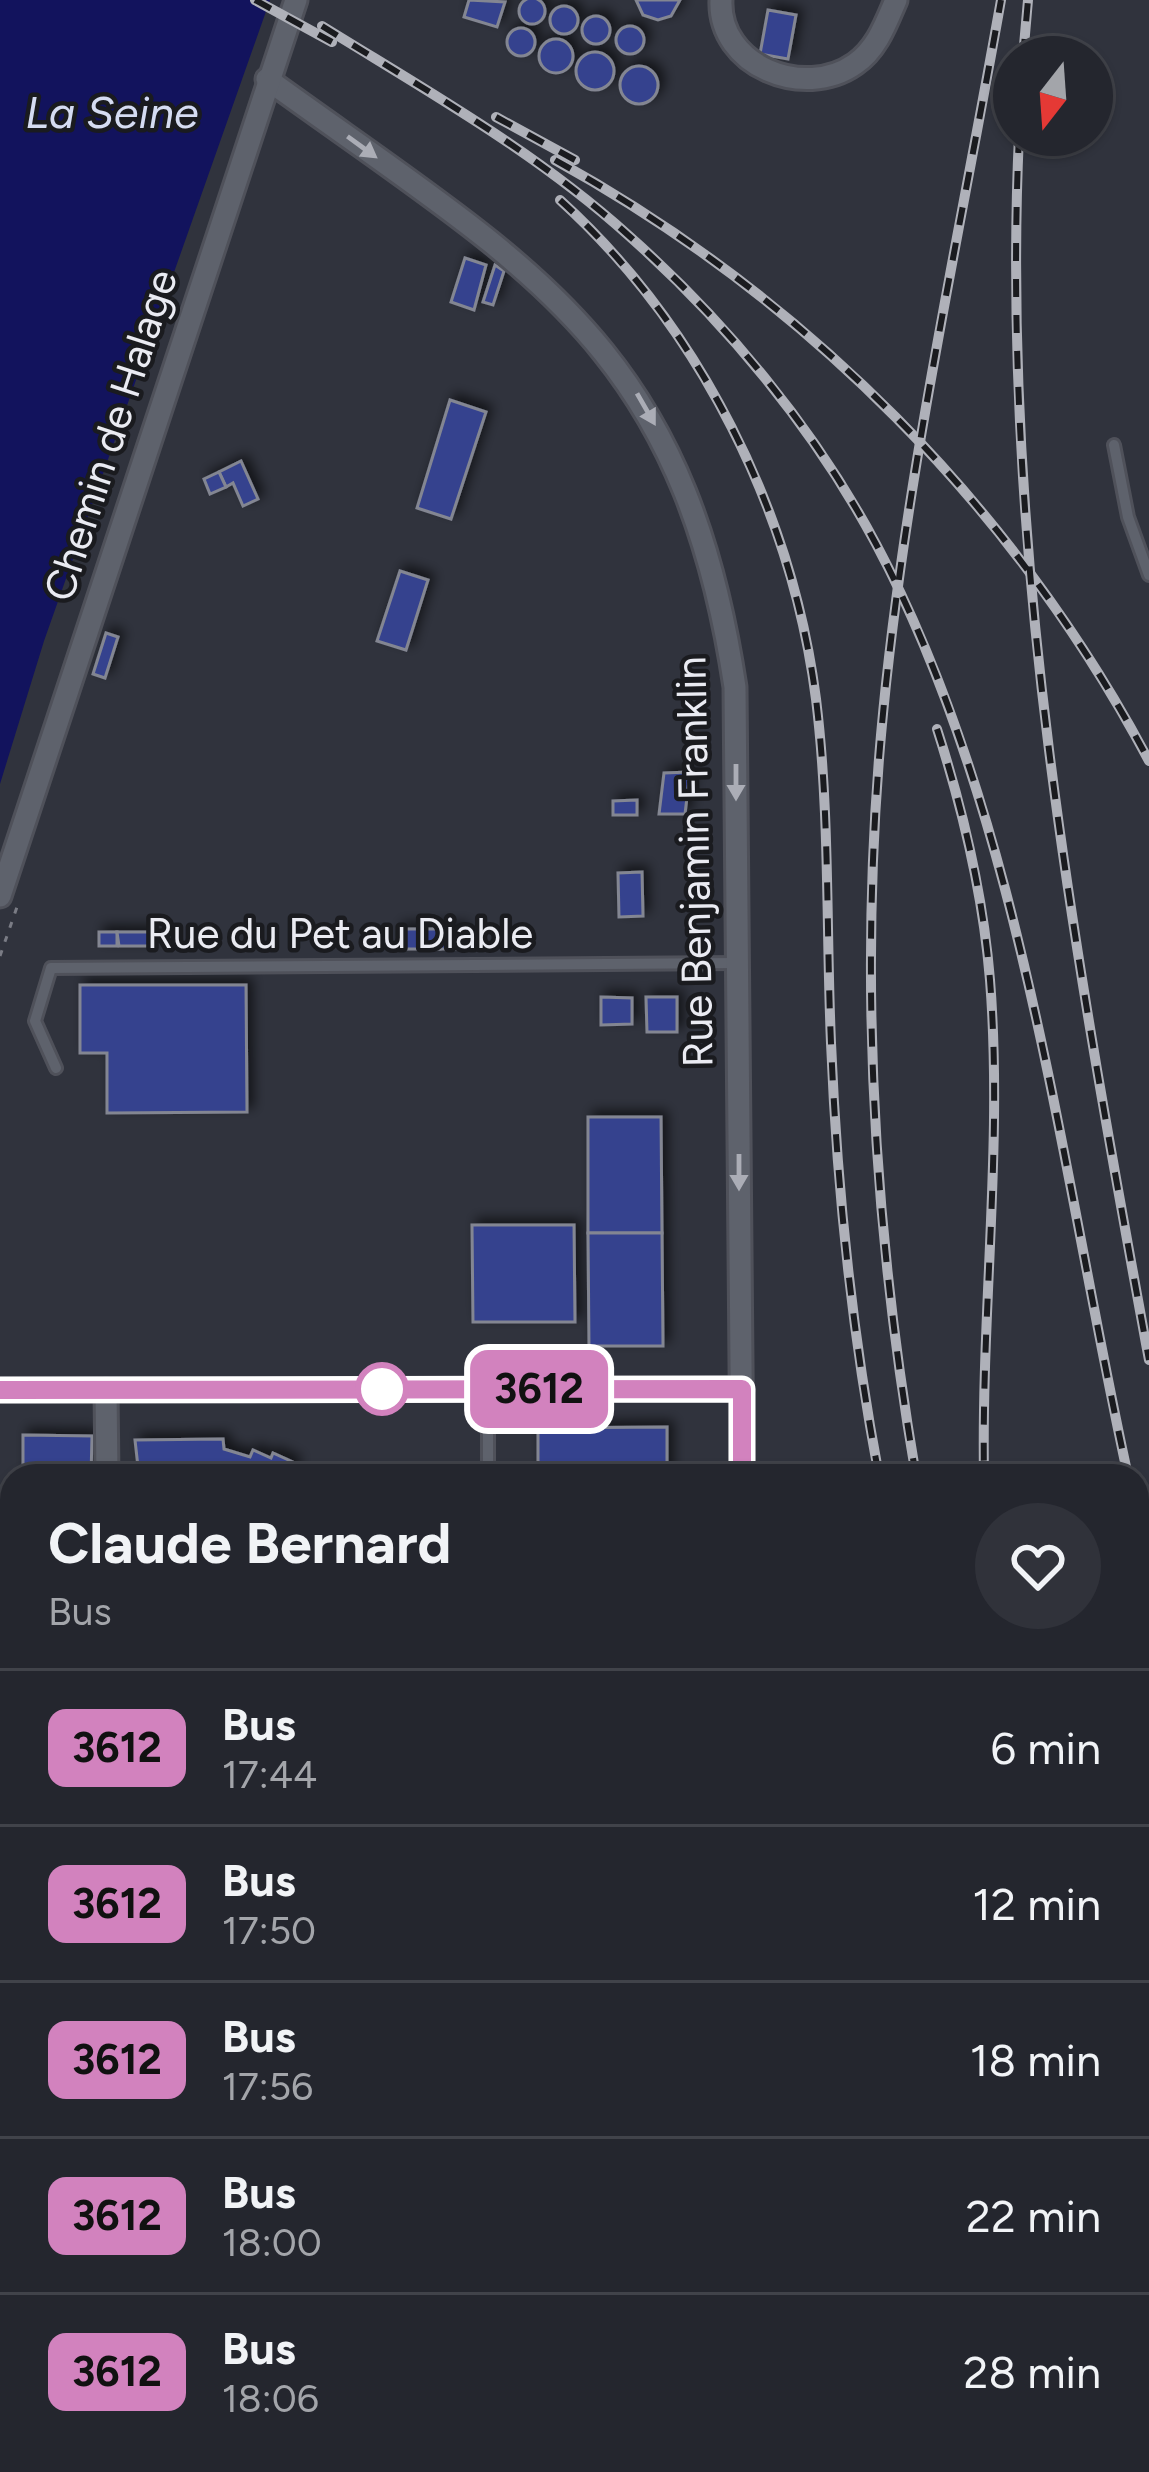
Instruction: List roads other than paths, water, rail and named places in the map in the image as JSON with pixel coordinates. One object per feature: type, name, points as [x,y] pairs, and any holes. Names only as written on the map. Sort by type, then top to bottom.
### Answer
[{"type":"street","name":"Chemin de Halage","points":[[0,896],[296,0]]},
{"type":"street","points":[[721,0],[722,29],[731,47],[760,66],[808,76],[836,73],[860,61],[896,0]]},
{"type":"street","name":"Rue Benjamin Franklin","points":[[267,79],[498,245],[562,300],[616,362],[668,448],[710,556],[735,687],[742,1464]]},
{"type":"street","points":[[0,1390],[742,1389]]},
{"type":"street","points":[[106,1390],[107,1464]]},
{"type":"lane","points":[[1114,445],[1127,517],[1149,575]]},
{"type":"lane","name":"Rue du Pet au Diable","points":[[56,1068],[35,1021],[51,968],[737,963]]},
{"type":"lane","points":[[488,1389],[488,1464]]},
{"type":"water","name":"La Seine","points":[[0,0],[270,0],[44,641],[0,784]]},
{"type":"railway","points":[[255,0],[332,42]]},
{"type":"railway","points":[[914,1464],[890,1292],[874,1107],[874,828],[903,550],[1001,0]]},
{"type":"railway","points":[[1025,36],[1028,0]]},
{"type":"railway","points":[[322,26],[518,150],[628,235],[766,379],[852,501],[926,650],[968,762],[1002,879],[1058,1121],[1125,1464]]},
{"type":"railway","points":[[496,117],[575,160]]},
{"type":"railway","points":[[1019,156],[1016,289],[1032,597],[1070,904],[1149,1360]]},
{"type":"railway","points":[[555,160],[647,215],[735,277],[818,344],[896,417],[1035,579],[1095,668],[1149,761]]},
{"type":"railway","points":[[560,200],[656,305],[732,427],[786,560],[804,629],[824,785],[837,1152],[854,1315],[877,1464]]},
{"type":"railway","points":[[937,729],[971,853],[990,980],[994,1104],[984,1464]]}]
